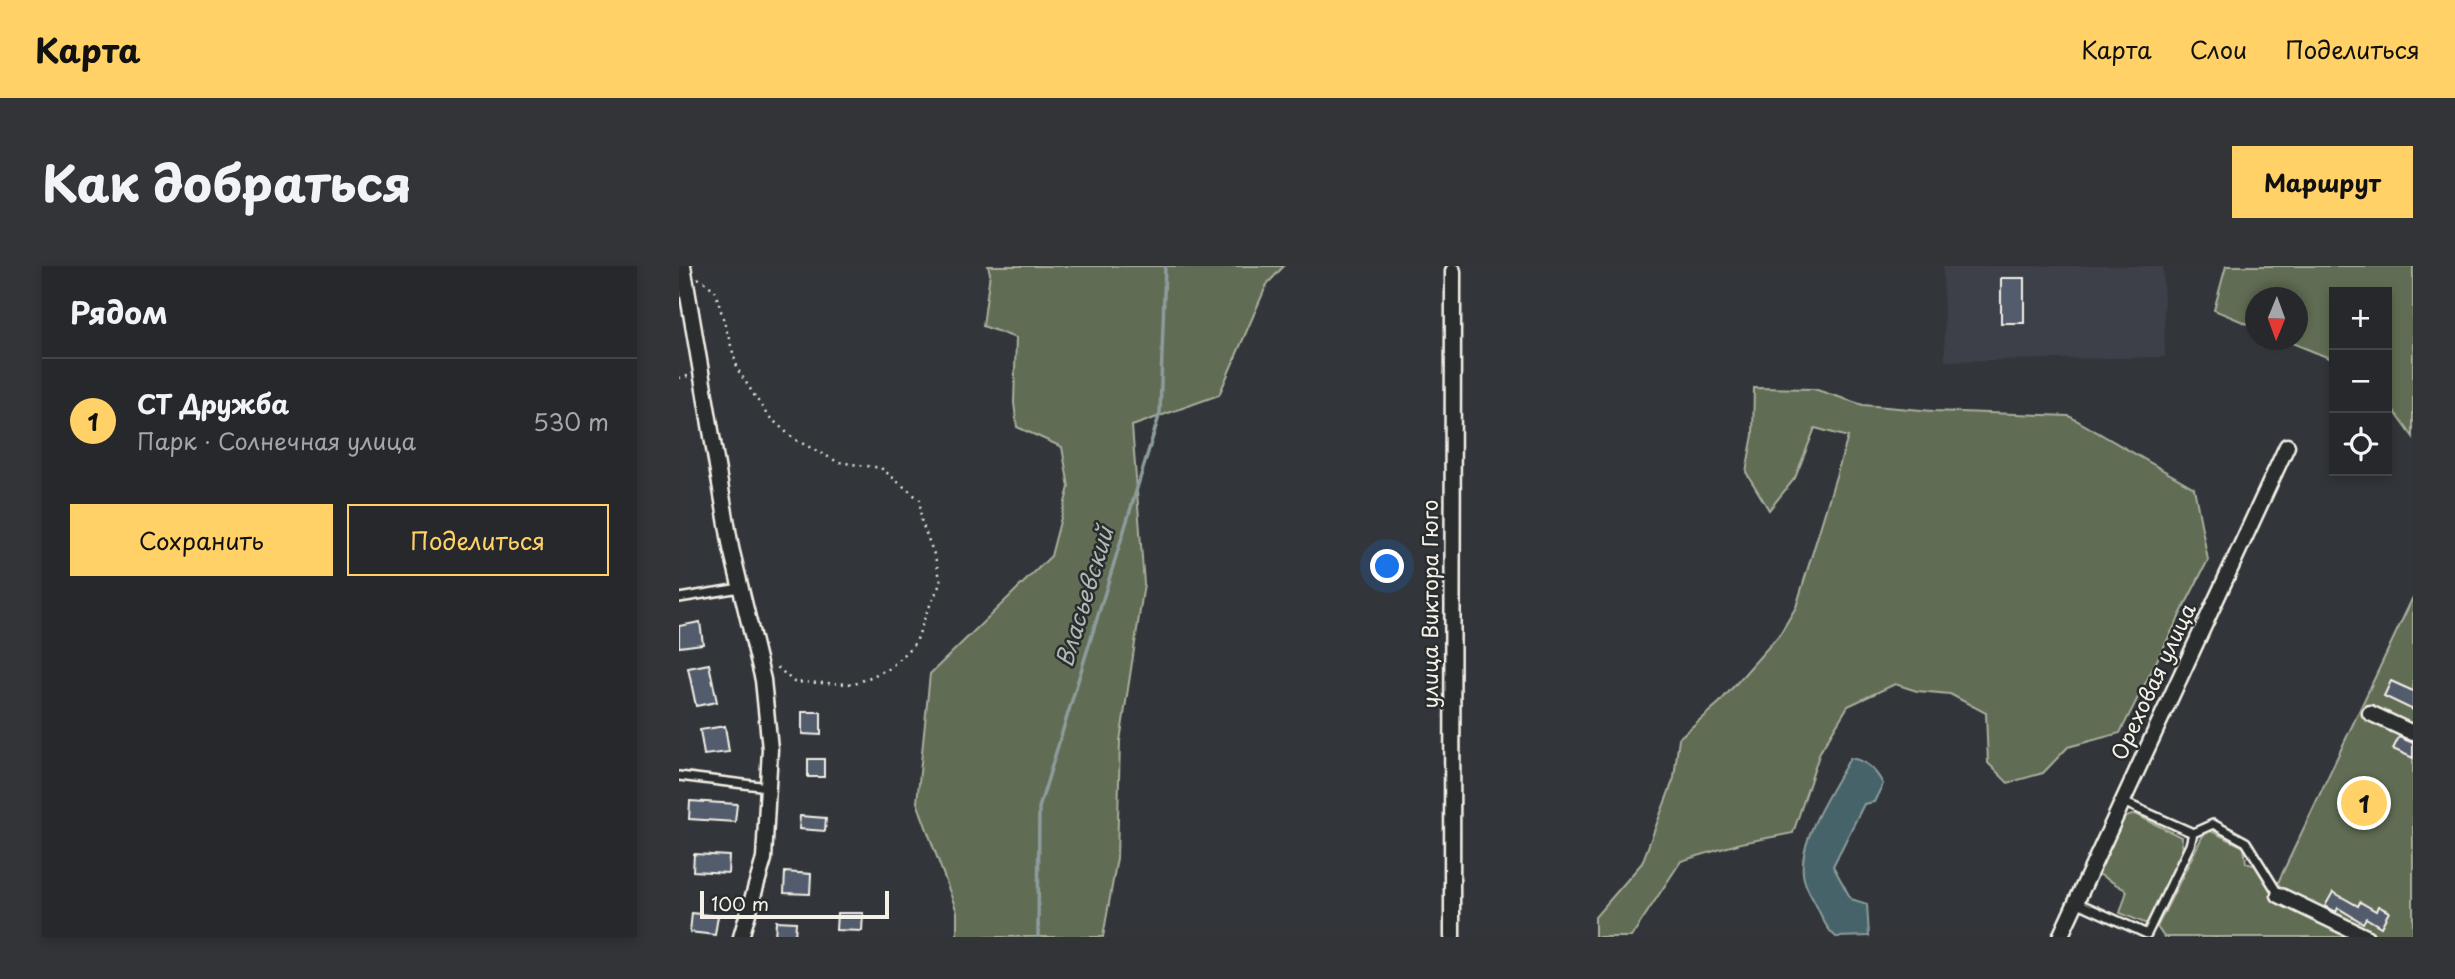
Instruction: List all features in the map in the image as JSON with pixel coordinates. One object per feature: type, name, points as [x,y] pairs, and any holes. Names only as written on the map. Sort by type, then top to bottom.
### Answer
[{"type":"street","points":[[684,267],[731,548],[763,680],[770,749],[764,859],[741,937]]},
{"type":"street","name":"улица Виктора Гюго","points":[[1452,937],[1453,271]]},
{"type":"street","name":"Ореховая улица","points":[[2060,937],[2287,446]]},
{"type":"street","points":[[2370,713],[2413,733]]},
{"type":"street","points":[[2279,895],[2366,937]]},
{"type":"lane","points":[[679,598],[741,588]]},
{"type":"lane","points":[[679,776],[768,787]]},
{"type":"lane","points":[[2122,802],[2193,833],[2213,824],[2246,842],[2279,895]]},
{"type":"lane","points":[[2076,902],[2147,935],[2190,845],[2193,833]]},
{"type":"path","points":[[684,267],[715,290],[738,370],[767,415],[794,439],[838,462],[881,468],[920,500],[921,520],[941,582],[916,642],[890,668],[855,684],[794,682],[775,665]]},
{"type":"shaded area","points":[[1943,266],[2163,266],[2165,357],[1945,361]]},
{"type":"green space","points":[[988,266],[1284,266],[1267,284],[1219,395],[1132,426],[1144,584],[1120,741],[1117,858],[1103,937],[957,937],[957,912],[917,802],[930,674],[1051,556],[1069,487],[1062,447],[1017,427],[1014,403],[1016,338],[983,326],[990,273]]},
{"type":"green space","points":[[2226,266],[2413,266],[2413,437],[2392,408],[2392,287],[2329,287],[2329,358],[2308,349],[2308,287],[2245,287],[2245,323],[2214,310]]},
{"type":"green space","points":[[1754,388],[1814,389],[1863,405],[1933,411],[2069,416],[2194,488],[2208,560],[2120,733],[2068,747],[2043,773],[2008,783],[1988,763],[1986,713],[1950,694],[1917,691],[1895,684],[1848,706],[1820,752],[1793,833],[1741,843],[1681,861],[1631,937],[1595,937],[1595,917],[1642,863],[1674,778],[1679,738],[1719,703],[1780,634],[1796,607],[1848,437],[1815,428],[1795,478],[1769,510],[1746,472],[1753,435]]},
{"type":"green space","points":[[2413,597],[2413,937],[2164,937],[2157,927],[2203,835],[2211,831],[2244,847],[2246,863],[2257,866],[2274,891]]},
{"type":"green space","points":[[2135,814],[2181,837],[2183,850],[2147,924],[2120,913],[2127,891],[2097,873],[2123,818]]},
{"type":"water","points":[[1850,758],[1870,766],[1883,784],[1874,802],[1864,804],[1833,866],[1851,899],[1867,904],[1869,936],[1836,937],[1827,927],[1806,886],[1803,860],[1819,814]]},
{"type":"building","points":[[2001,278],[2024,278],[2024,323],[2001,323]]},
{"type":"building","points":[[700,622],[703,644],[679,647],[679,626]]},
{"type":"building","points":[[709,664],[717,702],[696,706],[688,668]]},
{"type":"building","points":[[2391,681],[2413,691],[2413,710],[2384,696]]},
{"type":"building","points":[[802,712],[821,712],[821,735],[802,734]]},
{"type":"building","points":[[725,726],[729,752],[704,755],[700,730]]},
{"type":"building","points":[[2399,737],[2413,743],[2413,758],[2393,749]]},
{"type":"building","points":[[808,759],[824,759],[824,777],[808,777]]},
{"type":"building","points":[[690,801],[737,804],[735,822],[689,819]]},
{"type":"building","points":[[800,816],[826,818],[825,831],[799,829]]},
{"type":"building","points":[[694,854],[729,856],[728,873],[693,871]]},
{"type":"building","points":[[785,872],[811,874],[810,894],[784,893]]},
{"type":"building","points":[[2333,892],[2358,906],[2360,902],[2376,911],[2378,906],[2389,912],[2381,927],[2366,918],[2363,923],[2338,908],[2336,912],[2325,906]]},
{"type":"building","points":[[692,913],[718,916],[715,935],[690,932]]},
{"type":"building","points":[[837,913],[863,913],[862,931],[836,930]]},
{"type":"building","points":[[776,921],[796,922],[795,937],[775,937]]},
{"type":"waterway","name":"Власьевский","points":[[1038,937],[1039,808],[1160,413],[1165,266]]},
{"type":"place","name":"СТ Дружба","points":[[2364,803]]}]
